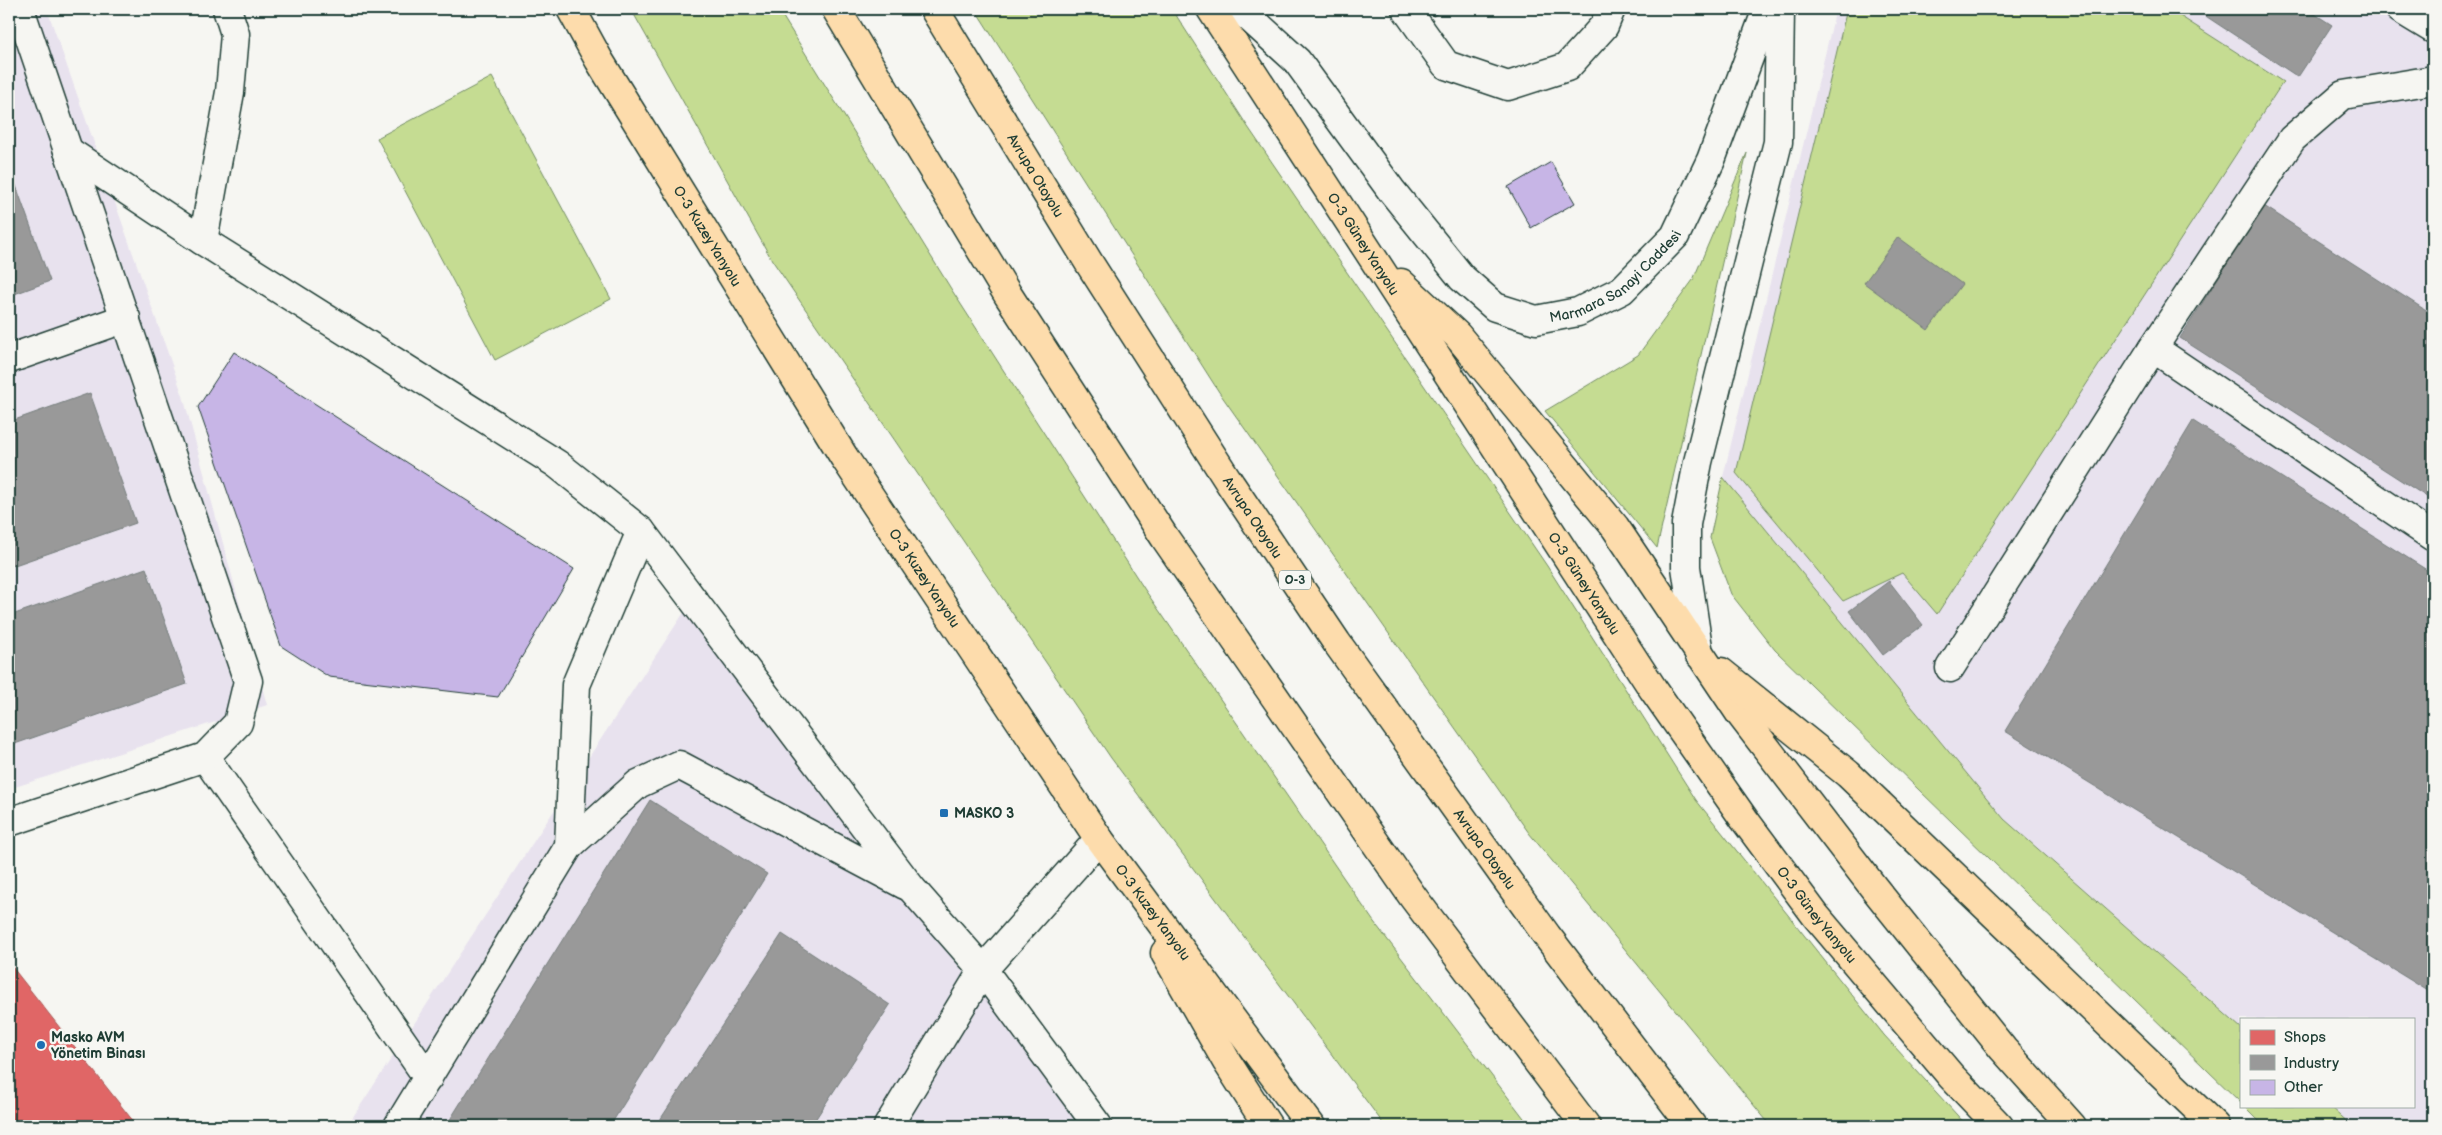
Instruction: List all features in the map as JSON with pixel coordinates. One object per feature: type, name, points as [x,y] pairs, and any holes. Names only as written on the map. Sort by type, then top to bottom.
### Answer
[{"type":"main road","name":"O-3 Kuzey Yanyolu","points":[[571,9],[598,60],[844,457],[1099,839],[1311,1126]]},
{"type":"main road","points":[[836,9],[1008,295],[1165,538],[1413,897],[1586,1126]]},
{"type":"main road","name":"Avrupa Otoyolu","points":[[934,9],[1096,275],[1337,643],[1547,936],[1692,1126]]},
{"type":"main road","name":"O-3 Güney Yanyolu","points":[[1211,9],[1653,689],[1744,819],[1816,916],[1952,1076],[1999,1126]]},
{"type":"main road","points":[[1372,256],[1458,335],[1615,527],[1741,715],[1874,888],[2003,1049],[2072,1126]]},
{"type":"main road","points":[[1699,654],[1848,774],[2214,1126]]},
{"type":"main road","points":[[1099,839],[1227,1062],[1268,1126]]},
{"type":"street","points":[[9,822],[205,757],[238,724],[248,682],[20,9]]},
{"type":"street","points":[[203,241],[230,92],[236,34],[227,9]]},
{"type":"street","name":"Marmara Sanayi Caddesi","points":[[1240,9],[1297,61],[1391,190],[1462,278],[1495,307],[1536,320],[1578,312],[1622,290],[1675,236],[1711,160],[1767,9]]},
{"type":"street","points":[[1406,9],[1446,65],[1508,86],[1567,67],[1604,26],[1611,9]]},
{"type":"street","points":[[1699,654],[1686,567],[1686,524],[1698,462],[1778,142],[1780,9]]},
{"type":"street","points":[[2400,9],[2433,29]]},
{"type":"street","points":[[1950,668],[2153,348],[2292,139],[2343,95],[2433,80]]},
{"type":"street","points":[[68,151],[203,241],[557,464],[641,531],[912,889],[983,970],[1098,1126]]},
{"type":"street","points":[[9,359],[126,318]]},
{"type":"street","points":[[2153,348],[2433,537]]},
{"type":"street","points":[[569,846],[576,685],[641,531]]},
{"type":"street","points":[[205,757],[428,1078]]},
{"type":"street","points":[[398,1126],[569,846],[638,784],[680,765],[912,889]]},
{"type":"street","points":[[888,1126],[983,970],[1099,839]]},
{"type":"shaded area","points":[[9,9],[47,9],[183,396],[267,705],[9,789]]},
{"type":"shaded area","points":[[1836,9],[2433,9],[2433,1126],[2352,1126],[2332,1108],[2414,1108],[2414,1018],[2240,1018],[2240,1027],[2004,819],[1723,477]]},
{"type":"shaded area","points":[[698,591],[1114,1126],[347,1126]]},
{"type":"green space","points":[[631,9],[778,9],[953,292],[1145,590],[1374,922],[1530,1126],[1385,1126],[1111,758],[772,260]]},
{"type":"green space","points":[[975,9],[1172,9],[1248,127],[1547,566],[1696,800],[1884,1035],[1967,1126],[1771,1126],[1529,833],[1219,392]]},
{"type":"green space","points":[[1847,9],[2169,9],[2283,82],[1937,614],[1902,573],[1843,601],[1736,473]]},
{"type":"green space","points":[[492,77],[611,299],[495,360],[377,138]]},
{"type":"green space","points":[[1747,153],[1657,548],[1545,411],[1638,355],[1693,280]]},
{"type":"green space","points":[[1723,477],[2004,819],[2240,1027],[2240,1102],[1775,650],[1731,594],[1710,538]]},
{"type":"green space","points":[[2246,1108],[2332,1108],[2352,1126],[2264,1126]]},
{"type":"building: Shops","name":"Masko AVM Yönetim Binası","points":[[9,963],[137,1126],[9,1126]]},
{"type":"building: Industry","points":[[2195,9],[2307,9],[2332,25],[2298,77]]},
{"type":"building: Industry","points":[[9,166],[50,281],[9,296]]},
{"type":"building: Industry","points":[[2264,206],[2433,315],[2433,501],[2180,338]]},
{"type":"building: Industry","points":[[1898,237],[1962,284],[1928,330],[1864,283]]},
{"type":"building: Industry","points":[[90,393],[136,523],[9,567],[9,422]]},
{"type":"building: Industry","points":[[2193,421],[2433,574],[2433,994],[2005,731]]},
{"type":"building: Industry","points":[[146,568],[187,684],[9,746],[9,616]]},
{"type":"building: Industry","points":[[1889,581],[1923,625],[1883,655],[1849,611]]},
{"type":"building: Industry","points":[[650,800],[767,874],[610,1126],[446,1126]]},
{"type":"building: Industry","points":[[782,934],[890,1005],[811,1126],[656,1126]]},
{"type":"building: Other","points":[[1428,9],[1445,9],[1433,16]]},
{"type":"building: Other","points":[[1551,162],[1575,203],[1531,228],[1508,187]]},
{"type":"building: Other","points":[[234,352],[574,569],[498,697],[329,677],[281,646],[198,407]]},
{"type":"place","name":"MASKO 3","points":[[944,813]]},
{"type":"place","name":"Masko AVM Yönetim Binası","points":[[41,1045]]}]
